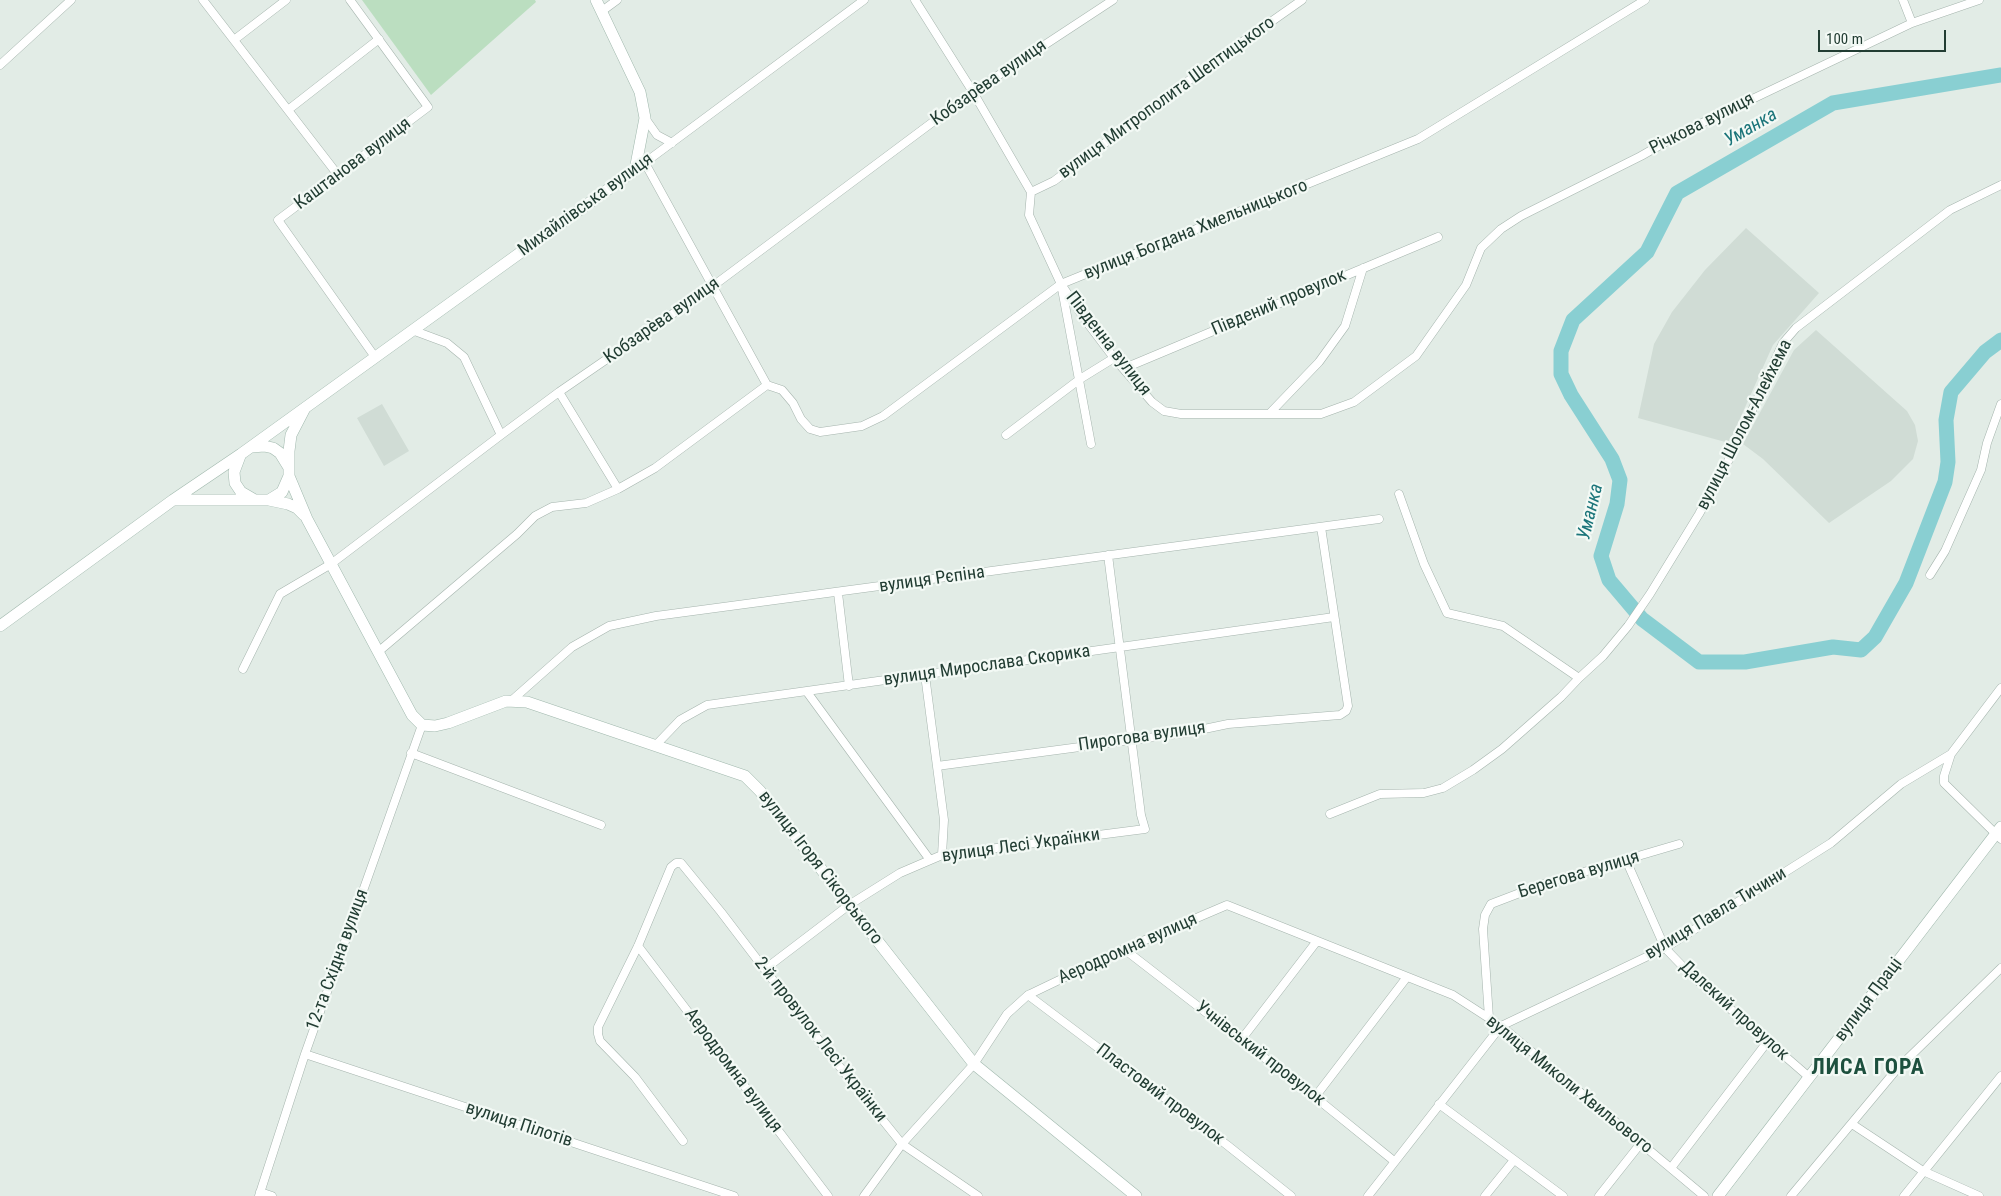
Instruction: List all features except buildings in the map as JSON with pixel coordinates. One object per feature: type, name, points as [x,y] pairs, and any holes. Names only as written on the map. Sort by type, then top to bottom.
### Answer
[{"type":"main road","points":[[596,0],[640,92],[645,118],[635,170]]},
{"type":"main road","name":"Михайлівська вулиця","points":[[0,626],[635,170]]},
{"type":"main road","points":[[173,500],[263,500],[282,492],[289,471],[292,435],[305,408]]},
{"type":"main road","points":[[307,519],[297,508],[288,504],[248,498],[240,492],[235,483],[234,472],[244,452],[254,446],[264,446],[273,448],[280,453],[289,471],[307,519],[412,715],[422,724]]},
{"type":"main road","name":"вулиця Ігоря Сікорського","points":[[422,724],[435,726],[448,723],[506,701],[527,702],[745,776],[760,791],[974,1064],[1136,1196]]},
{"type":"main road","name":"вулиця Праці","points":[[1718,1196],[1999,833]]},
{"type":"street","points":[[0,65],[71,0]]},
{"type":"street","points":[[203,0],[338,175]]},
{"type":"street","points":[[234,40],[286,0]]},
{"type":"street","points":[[288,110],[379,39],[350,0]]},
{"type":"street","points":[[602,11],[617,0]]},
{"type":"street","name":"Михайлівська вулиця","points":[[635,170],[864,0]]},
{"type":"street","points":[[915,0],[973,92],[1031,192]]},
{"type":"street","name":"Кобзарèва вулиця","points":[[243,669],[280,594],[331,564],[559,392],[713,286],[973,92],[1113,0]]},
{"type":"street","name":"вулиця Митрополита Шептицького","points":[[1031,192],[1054,181],[1211,64],[1302,0]]},
{"type":"street","name":"вулиця Богдана Хмельницького","points":[[767,385],[782,390],[810,429],[820,432],[862,426],[883,416],[1062,284],[1418,139],[1645,0]]},
{"type":"street","points":[[1903,0],[1912,23]]},
{"type":"street","name":"Річкова вулиця","points":[[1354,402],[1416,356],[1466,285],[1481,248],[1501,229],[1521,216],[1641,156],[1683,132],[1912,23],[1979,0]]},
{"type":"street","name":"Каштанова вулиця","points":[[375,357],[278,220],[428,107],[379,39]]},
{"type":"street","points":[[645,118],[657,135],[672,142]]},
{"type":"street","points":[[378,652],[518,534],[535,516],[552,507],[586,503],[618,489],[663,463],[767,385],[645,163]]},
{"type":"street","name":"вулиця Шолом-Алейхема","points":[[1330,814],[1380,794],[1424,793],[1443,788],[1473,770],[1502,749],[1560,697],[1603,656],[1628,626],[1650,594],[1699,514],[1732,454],[1783,343],[1796,328],[1950,210],[2001,185]]},
{"type":"street","name":"Південна вулиця","points":[[1031,192],[1028,215],[1062,284],[1086,322],[1117,361],[1152,402],[1164,411],[1181,414],[1321,414],[1354,402]]},
{"type":"street","name":"Південий провулок","points":[[1006,435],[1080,379],[1117,361],[1132,365],[1438,237]]},
{"type":"street","points":[[1270,413],[1318,362],[1345,326],[1363,268]]},
{"type":"street","points":[[1062,284],[1091,444]]},
{"type":"street","points":[[412,330],[448,342],[464,357],[501,435]]},
{"type":"street","points":[[559,392],[618,489]]},
{"type":"street","points":[[1930,575],[1945,551],[1981,470],[1987,443],[2001,404]]},
{"type":"street","points":[[1399,494],[1424,564],[1447,613],[1503,626],[1579,678]]},
{"type":"street","name":"вулиця Рєпіна","points":[[511,701],[572,647],[609,626],[656,616],[1379,519]]},
{"type":"street","points":[[1321,527],[1334,617]]},
{"type":"street","points":[[1108,555],[1132,740]]},
{"type":"street","points":[[838,593],[849,686]]},
{"type":"street","name":"вулиця Мирослава Скорика","points":[[655,746],[680,720],[707,705],[1334,617]]},
{"type":"street","name":"Пирогова вулиця","points":[[937,766],[1185,733],[1228,724],[1340,715],[1346,711],[1348,706],[1334,617]]},
{"type":"street","points":[[925,675],[944,820],[942,855]]},
{"type":"street","name":"вулиця Павла Тичини","points":[[1368,1196],[1501,1026],[1665,948],[1831,843],[1901,784],[1951,754],[2001,688]]},
{"type":"street","points":[[807,692],[930,860]]},
{"type":"street","name":"12-та Східна вулиця","points":[[260,1194],[305,1054],[422,724]]},
{"type":"street","name":"вулиця Лесі Українки","points":[[764,969],[849,905],[900,872],[942,855],[1146,829],[1141,815],[1132,740]]},
{"type":"street","points":[[412,753],[601,825]]},
{"type":"street","points":[[1951,754],[1944,776],[1944,783],[1999,833]]},
{"type":"street","name":"Берегова вулиця","points":[[1489,1018],[1484,929],[1485,915],[1491,904],[1546,883],[1680,844]]},
{"type":"street","name":"Далекий провулок","points":[[1626,860],[1665,948],[1690,974],[1809,1077]]},
{"type":"street","name":"2-й провулок Лесі Українки","points":[[638,946],[671,867],[676,863],[681,863],[902,1144],[978,1196]]},
{"type":"street","name":"Аеродромна вулиця","points":[[864,1196],[902,1144],[974,1064],[1007,1014],[1028,995],[1124,948],[1230,906]]},
{"type":"street","name":"вулиця Миколи Хвильового","points":[[1230,906],[1453,996],[1489,1018],[1704,1196]]},
{"type":"street","points":[[1241,1040],[1317,941]]},
{"type":"street","points":[[638,946],[598,1027],[598,1034],[600,1041],[635,1077],[683,1141]]},
{"type":"street","name":"Аеродромна вулиця","points":[[638,946],[828,1196]]},
{"type":"street","name":"Учнівський провулок","points":[[1124,948],[1394,1161]]},
{"type":"street","points":[[1791,1196],[1897,1068],[2001,968]]},
{"type":"street","points":[[1315,1097],[1407,977]]},
{"type":"street","name":"Пластовий провулок","points":[[1028,995],[1227,1145],[1291,1196]]},
{"type":"street","points":[[1671,1168],[1768,1042]]},
{"type":"street","name":"вулиця Пілотів","points":[[305,1054],[734,1196]]},
{"type":"street","points":[[1904,1196],[2001,1076]]},
{"type":"street","points":[[1439,1104],[1563,1196]]},
{"type":"street","points":[[1852,1124],[1923,1171],[1979,1196]]},
{"type":"street","points":[[1599,1196],[1641,1143]]},
{"type":"street","points":[[1485,1196],[1514,1160]]},
{"type":"street","points":[[260,1194],[272,1196]]},
{"type":"shaded area","points":[[1746,228],[1819,293],[1773,345],[1729,443],[1638,418],[1654,344],[1672,312],[1705,270]]},
{"type":"shaded area","points":[[1816,330],[1907,411],[1915,425],[1918,441],[1913,459],[1891,481],[1829,523],[1763,459],[1743,444],[1794,350]]},
{"type":"shaded area","points":[[382,404],[409,451],[384,466],[357,418]]},
{"type":"green space","points":[[362,0],[535,0],[536,2],[431,95]]},
{"type":"waterway","name":"Уманка","points":[[2001,75],[1833,103],[1677,193],[1647,252],[1573,320],[1561,351],[1561,374],[1571,395],[1612,459],[1620,480],[1617,504],[1601,556],[1609,580],[1642,619],[1699,662],[1745,662],[1833,647],[1861,650],[1875,637],[1906,583],[1945,482],[1948,462],[1946,420],[1951,392],[1985,352],[2001,340]]},
{"type":"district","name":"ЛИСА ГОРА","points":[[1868,1068]]}]
